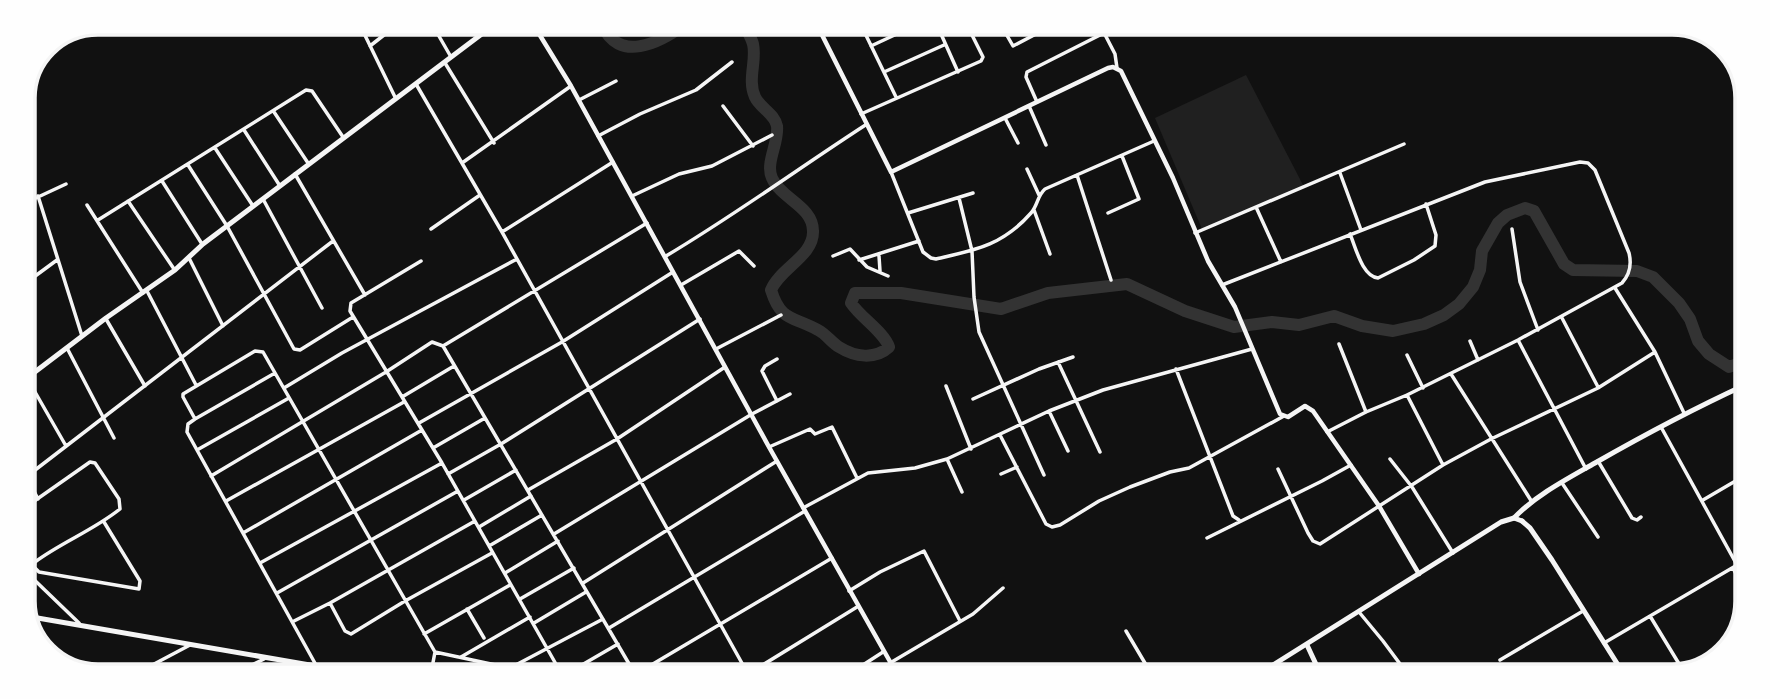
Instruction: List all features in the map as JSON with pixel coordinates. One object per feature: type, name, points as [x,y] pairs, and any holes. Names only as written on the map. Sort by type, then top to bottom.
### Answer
[{"type":"main road","points":[[35,372],[175,270],[203,244],[308,163],[481,35]]},
{"type":"main road","points":[[1275,664],[1501,522],[1514,518],[1532,502],[1598,461],[1660,425],[1735,390]]},
{"type":"main road","points":[[1514,518],[1530,528],[1617,664]]},
{"type":"main road","points":[[38,618],[309,664]]},
{"type":"main road","points":[[1307,645],[1316,664]]},
{"type":"street","points":[[365,35],[395,97]]},
{"type":"street","points":[[370,46],[383,35]]},
{"type":"street","points":[[437,35],[494,143]]},
{"type":"street","points":[[540,35],[579,100],[890,663],[973,614],[1003,588]]},
{"type":"street","points":[[822,35],[891,172],[923,252],[931,258],[972,251],[1005,237],[1034,209],[1039,195],[1049,187],[1154,141]]},
{"type":"street","points":[[866,35],[896,97]]},
{"type":"street","points":[[871,46],[895,35]]},
{"type":"street","points":[[940,35],[958,72]]},
{"type":"street","points":[[861,114],[981,61],[983,57],[972,35]]},
{"type":"street","points":[[1006,35],[1012,45],[1034,35]]},
{"type":"street","points":[[1037,102],[1026,77],[1027,72],[1100,35]]},
{"type":"street","points":[[1105,35],[1117,59],[1117,68],[1123,75],[1177,187],[1195,233],[1239,317],[1278,410],[1284,416]]},
{"type":"street","points":[[884,72],[944,45]]},
{"type":"street","points":[[598,136],[696,90],[732,62]]},
{"type":"street","points":[[891,172],[1108,68],[1117,68]]},
{"type":"street","points":[[579,100],[616,81]]},
{"type":"street","points":[[415,83],[502,232],[742,664]]},
{"type":"street","points":[[461,164],[571,86]]},
{"type":"street","points":[[98,220],[306,90],[312,91],[343,137]]},
{"type":"street","points":[[723,106],[753,146]]},
{"type":"street","points":[[1029,106],[1046,145]]},
{"type":"street","points":[[274,112],[308,163]]},
{"type":"street","points":[[1005,118],[1018,143]]},
{"type":"street","points":[[666,256],[867,124]]},
{"type":"street","points":[[244,130],[280,186]]},
{"type":"street","points":[[632,196],[672,177],[712,166],[772,135]]},
{"type":"street","points":[[1195,233],[1404,144]]},
{"type":"street","points":[[215,148],[253,206]]},
{"type":"street","points":[[1108,213],[1139,199],[1122,156]]},
{"type":"street","points":[[502,232],[613,162]]},
{"type":"street","points":[[1222,285],[1496,179],[1584,162],[1599,176],[1631,262],[1629,275],[1615,288],[1562,318],[1407,396],[1366,412],[1327,432]]},
{"type":"street","points":[[188,165],[227,226],[295,350],[300,350],[352,317]]},
{"type":"street","points":[[1027,169],[1039,195]]},
{"type":"street","points":[[1340,173],[1361,230]]},
{"type":"street","points":[[295,174],[365,295]]},
{"type":"street","points":[[1077,175],[1111,280]]},
{"type":"street","points":[[162,181],[203,244]]},
{"type":"street","points":[[35,198],[66,184]]},
{"type":"street","points":[[908,214],[973,193]]},
{"type":"street","points":[[431,229],[480,195]]},
{"type":"street","points":[[38,196],[82,336]]},
{"type":"street","points":[[959,198],[972,251],[975,312],[979,332],[1044,475]]},
{"type":"street","points":[[263,199],[321,308]]},
{"type":"street","points":[[128,201],[175,270]]},
{"type":"street","points":[[1350,234],[1367,273],[1378,278],[1435,246],[1436,234],[1426,204]]},
{"type":"street","points":[[87,205],[145,292],[196,385]]},
{"type":"street","points":[[1256,207],[1281,262]]},
{"type":"street","points":[[1034,209],[1050,254]]},
{"type":"street","points":[[443,346],[647,223]]},
{"type":"street","points":[[1512,229],[1520,282],[1538,330]]},
{"type":"street","points":[[35,470],[333,241]]},
{"type":"street","points":[[859,260],[919,241]]},
{"type":"street","points":[[833,256],[850,249],[870,269],[888,276]]},
{"type":"street","points":[[681,285],[739,251],[754,266]]},
{"type":"street","points":[[879,255],[880,271]]},
{"type":"street","points":[[189,258],[223,326]]},
{"type":"street","points":[[284,388],[342,353],[517,259]]},
{"type":"street","points":[[35,276],[57,260]]},
{"type":"street","points":[[421,261],[350,304],[349,310],[419,423],[556,664]]},
{"type":"street","points":[[419,423],[562,342],[673,272]]},
{"type":"street","points":[[1615,288],[1655,352],[1684,413]]},
{"type":"street","points":[[716,349],[781,316]]},
{"type":"street","points":[[106,318],[145,386]]},
{"type":"street","points":[[448,474],[699,318]]},
{"type":"street","points":[[1562,318],[1598,388]]},
{"type":"street","points":[[1518,340],[1586,469]]},
{"type":"street","points":[[1470,341],[1478,360]]},
{"type":"street","points":[[211,476],[432,342],[443,346],[630,664]]},
{"type":"street","points":[[1339,344],[1366,412]]},
{"type":"street","points":[[67,348],[114,438]]},
{"type":"street","points":[[609,628],[858,478],[876,472],[915,468],[947,458],[1049,411],[1103,390],[1252,349]]},
{"type":"street","points":[[195,419],[183,396],[196,385],[260,351],[284,388],[435,652],[432,664]]},
{"type":"street","points":[[1278,469],[1308,533],[1313,541],[1320,544],[1443,465],[1598,388],[1655,352]]},
{"type":"street","points":[[1407,355],[1423,388]]},
{"type":"street","points":[[974,399],[1073,357]]},
{"type":"street","points":[[777,359],[762,371],[777,401]]},
{"type":"street","points":[[1058,362],[1100,453]]},
{"type":"street","points":[[226,501],[319,451],[454,366]]},
{"type":"street","points":[[528,490],[617,439],[726,367]]},
{"type":"street","points":[[1176,368],[1233,516],[1239,520]]},
{"type":"street","points":[[275,373],[189,422],[187,428],[316,664]]},
{"type":"street","points":[[1451,374],[1532,502]]},
{"type":"street","points":[[946,386],[971,449]]},
{"type":"street","points":[[554,534],[751,414],[790,394]]},
{"type":"street","points":[[35,395],[66,446]]},
{"type":"street","points":[[1407,396],[1443,465]]},
{"type":"street","points":[[198,450],[289,398]]},
{"type":"street","points":[[1000,435],[1046,524],[1052,527],[1130,487],[1189,468],[1284,416],[1307,407],[1379,506],[1419,575]]},
{"type":"street","points":[[1049,411],[1068,451]]},
{"type":"street","points":[[433,447],[485,418]]},
{"type":"street","points":[[1603,644],[1735,566],[1703,500],[1660,425]]},
{"type":"street","points":[[769,447],[810,429],[815,434],[832,427],[858,478]]},
{"type":"street","points":[[243,533],[422,430]]},
{"type":"street","points":[[947,458],[962,492]]},
{"type":"street","points":[[1390,459],[1412,487],[1453,553]]},
{"type":"street","points":[[35,501],[92,461],[120,502],[120,509],[104,522],[58,545],[35,562]]},
{"type":"street","points":[[582,583],[777,461]]},
{"type":"street","points":[[1598,461],[1632,518],[1637,520],[1641,517]]},
{"type":"street","points":[[260,564],[442,463]]},
{"type":"street","points":[[1207,538],[1351,465]]},
{"type":"street","points":[[1001,474],[1017,467]]},
{"type":"street","points":[[464,500],[516,470]]},
{"type":"street","points":[[1703,500],[1735,482]]},
{"type":"street","points":[[1562,483],[1598,537]]},
{"type":"street","points":[[277,593],[458,491]]},
{"type":"street","points":[[35,494],[38,499]]},
{"type":"street","points":[[479,527],[532,495]]},
{"type":"street","points":[[489,546],[542,514]]},
{"type":"street","points":[[294,621],[475,521]]},
{"type":"street","points":[[35,568],[38,572],[139,589],[140,581],[104,522]]},
{"type":"street","points":[[505,573],[558,541]]},
{"type":"street","points":[[849,591],[880,572],[924,551],[960,621]]},
{"type":"street","points":[[330,603],[349,634],[493,553]]},
{"type":"street","points":[[653,664],[832,558]]},
{"type":"street","points":[[520,599],[574,568]]},
{"type":"street","points":[[35,581],[79,623]]},
{"type":"street","points":[[424,634],[511,584]]},
{"type":"street","points":[[534,623],[587,591]]},
{"type":"street","points":[[764,664],[857,607]]},
{"type":"street","points":[[467,610],[484,638]]},
{"type":"street","points":[[1500,660],[1583,611]]},
{"type":"street","points":[[1359,612],[1401,664]]},
{"type":"street","points":[[1650,616],[1679,663]]},
{"type":"street","points":[[460,658],[530,617]]},
{"type":"street","points":[[515,664],[548,650],[603,619]]},
{"type":"street","points":[[1126,631],[1146,664]]},
{"type":"street","points":[[154,664],[194,643]]},
{"type":"street","points":[[584,664],[619,644]]},
{"type":"street","points":[[435,652],[488,664]]},
{"type":"street","points":[[864,664],[883,652]]},
{"type":"street","points":[[253,664],[265,658]]},
{"type":"shaded area","points":[[1246,75],[1304,187],[1202,229],[1155,118]]},
{"type":"waterway","points":[[608,35],[618,44],[629,47],[652,43],[669,35]]},
{"type":"waterway","points":[[749,35],[754,50],[752,77],[755,97],[777,126],[770,172],[782,192],[808,215],[813,231],[808,248],[775,282],[771,290],[779,308],[789,317],[821,332],[839,347],[852,353],[865,356],[878,354],[889,347],[851,303],[855,293],[901,293],[1001,309],[1048,293],[1127,284],[1185,311],[1234,327],[1272,322],[1299,325],[1334,316],[1362,326],[1393,331],[1424,324],[1444,315],[1459,304],[1473,287],[1480,270],[1482,251],[1498,223],[1507,215],[1525,208],[1534,211],[1564,264],[1573,270],[1637,271],[1653,277],[1679,303],[1690,319],[1698,341],[1709,354],[1729,367],[1735,365]]}]
